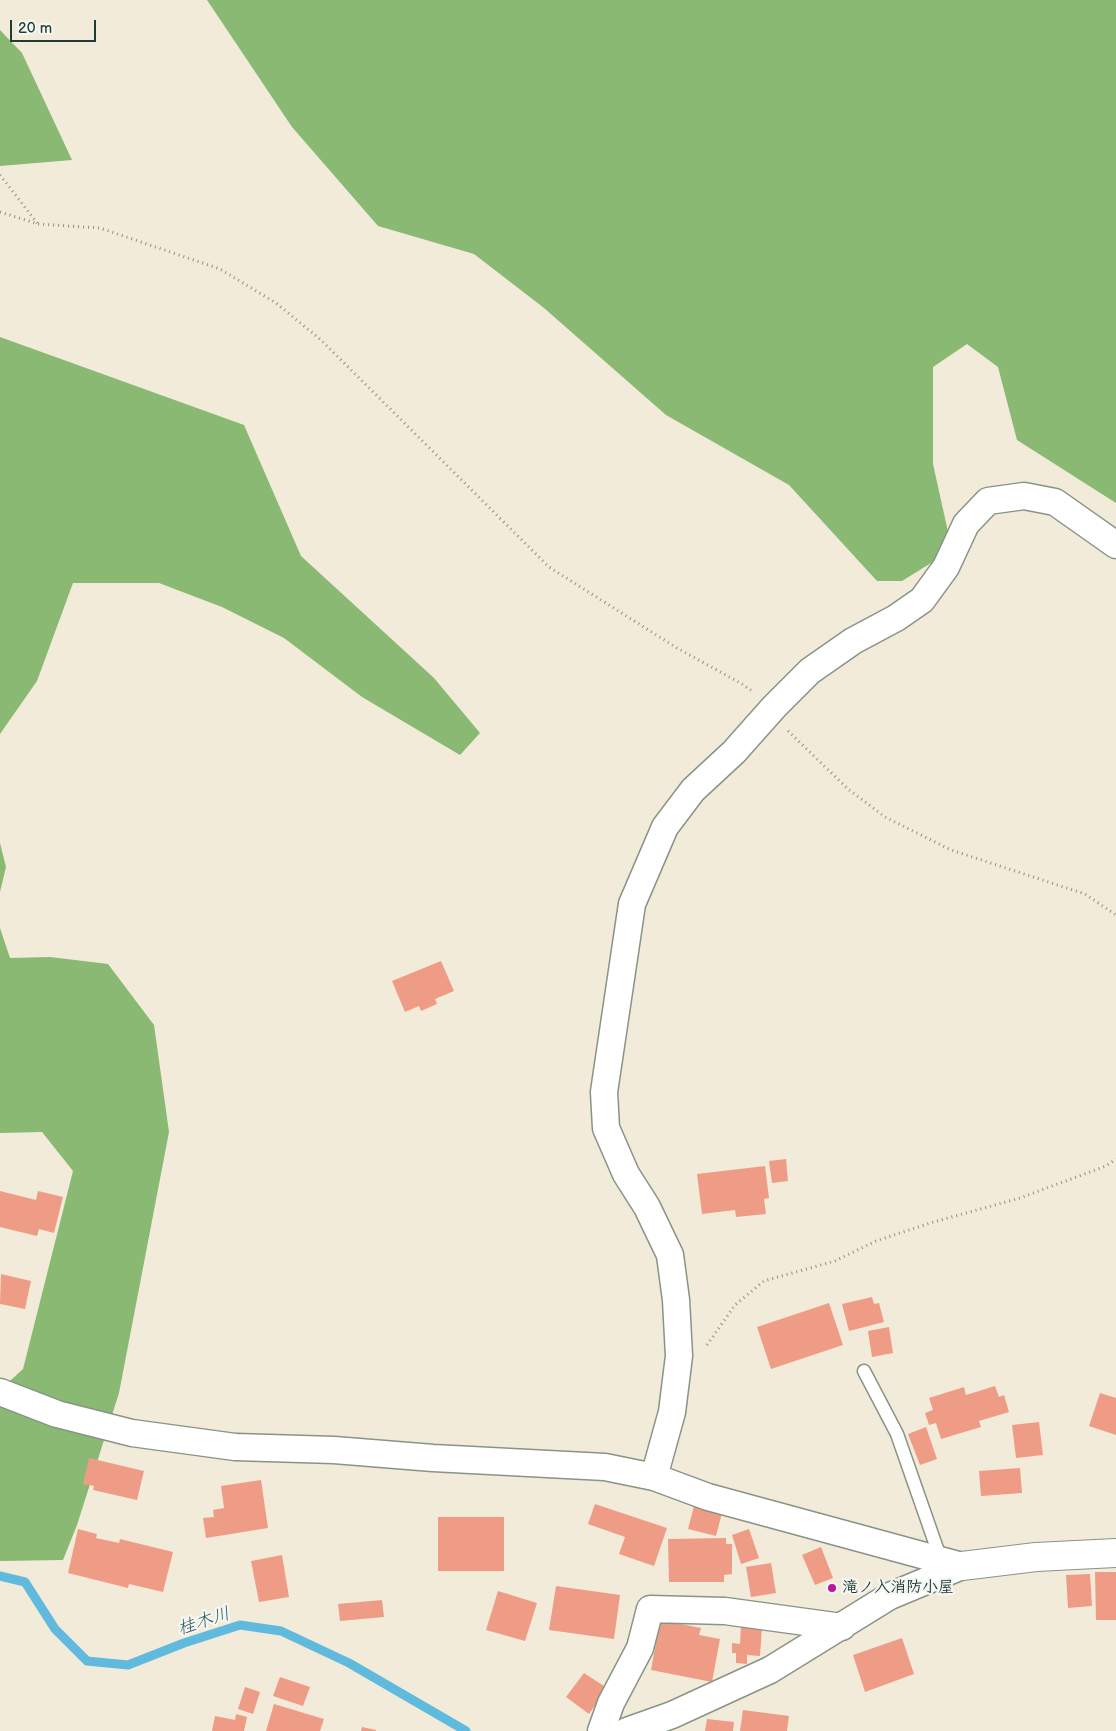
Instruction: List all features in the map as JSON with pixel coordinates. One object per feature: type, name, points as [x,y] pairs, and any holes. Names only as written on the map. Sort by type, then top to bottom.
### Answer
[{"type":"street","points":[[654,1477],[672,1412],[679,1356],[676,1300],[670,1255],[648,1207],[626,1174],[606,1128],[604,1092],[632,904],[665,827],[693,790],[734,752],[774,707],[810,671],[853,641],[896,618],[922,600],[946,567],[966,524],[988,501],[1024,496],[1055,502],[1116,545]]},
{"type":"street","points":[[0,1392],[57,1414],[132,1433],[234,1447],[334,1450],[433,1458],[606,1467],[654,1477],[708,1497],[951,1563],[1116,1552]]},
{"type":"street","points":[[627,1731],[672,1715],[770,1670],[890,1596],[951,1563]]},
{"type":"street","points":[[601,1731],[610,1703],[640,1648],[650,1609],[725,1611],[842,1627]]},
{"type":"lane","points":[[864,1370],[897,1434],[951,1563]]},
{"type":"path","points":[[0,175],[38,224]]},
{"type":"path","points":[[0,212],[38,224],[100,228],[220,269],[276,303],[321,340],[549,567],[678,648],[742,684],[774,707],[785,729],[848,789],[885,817],[951,850],[1085,894],[1116,915]]},
{"type":"path","points":[[702,1353],[735,1305],[764,1281],[836,1261],[876,1241],[930,1223],[1020,1198],[1106,1166],[1116,1159]]},
{"type":"green space","points":[[207,0],[1116,0],[1116,503],[1017,440],[998,367],[967,344],[933,367],[933,464],[952,550],[902,581],[877,581],[789,485],[666,415],[544,308],[474,254],[378,226],[292,127]]},
{"type":"green space","points":[[0,30],[22,53],[72,160],[0,166]]},
{"type":"green space","points":[[0,337],[244,425],[301,556],[434,678],[480,733],[460,755],[362,697],[284,638],[222,607],[159,583],[73,583],[37,681],[0,734]]},
{"type":"green space","points":[[0,843],[6,867],[0,892]]},
{"type":"green space","points":[[0,928],[10,958],[50,957],[108,964],[154,1025],[169,1132],[119,1393],[77,1525],[63,1560],[0,1561],[0,1390],[23,1369],[73,1171],[42,1132],[0,1133]]},
{"type":"building","points":[[441,961],[454,991],[435,999],[437,1004],[421,1011],[419,1006],[405,1012],[392,981]]},
{"type":"building","points":[[786,1159],[788,1181],[772,1183],[769,1161]]},
{"type":"building","points":[[765,1166],[769,1198],[764,1199],[766,1214],[736,1217],[735,1210],[702,1214],[697,1174]]},
{"type":"building","points":[[0,1191],[36,1200],[38,1191],[63,1197],[54,1233],[39,1229],[37,1236],[0,1227]]},
{"type":"building","points":[[1,1274],[31,1281],[25,1309],[0,1304]]},
{"type":"building","points":[[872,1297],[874,1304],[879,1303],[884,1322],[849,1331],[842,1304]]},
{"type":"building","points":[[829,1303],[843,1345],[771,1369],[757,1327]]},
{"type":"building","points":[[889,1327],[893,1353],[872,1357],[868,1331]]},
{"type":"building","points":[[995,1386],[999,1397],[1004,1395],[1009,1412],[979,1421],[981,1427],[941,1439],[936,1423],[929,1425],[925,1413],[933,1410],[929,1398],[964,1387],[966,1395]]},
{"type":"building","points":[[1100,1393],[1116,1398],[1116,1435],[1089,1426]]},
{"type":"building","points":[[1039,1422],[1043,1455],[1016,1458],[1012,1425]]},
{"type":"building","points":[[926,1427],[937,1459],[920,1465],[908,1434]]},
{"type":"building","points":[[89,1458],[144,1471],[137,1500],[93,1490],[94,1486],[83,1484]]},
{"type":"building","points":[[1020,1468],[1022,1493],[981,1496],[979,1471]]},
{"type":"building","points":[[261,1480],[268,1528],[206,1538],[203,1518],[214,1517],[213,1510],[224,1508],[221,1486]]},
{"type":"building","points":[[595,1504],[667,1528],[654,1566],[619,1554],[625,1537],[588,1524]]},
{"type":"building","points":[[694,1506],[722,1513],[716,1536],[688,1529]]},
{"type":"building","points":[[438,1517],[504,1517],[504,1571],[438,1571]]},
{"type":"building","points":[[78,1529],[97,1534],[96,1538],[119,1543],[120,1539],[173,1552],[163,1592],[129,1584],[128,1588],[68,1573]]},
{"type":"building","points":[[749,1529],[759,1558],[741,1564],[732,1535]]},
{"type":"building","points":[[726,1538],[726,1544],[732,1544],[732,1574],[724,1575],[724,1582],[669,1582],[668,1539]]},
{"type":"building","points":[[821,1547],[833,1578],[815,1585],[802,1555]]},
{"type":"building","points":[[282,1555],[289,1597],[259,1602],[251,1561]]},
{"type":"building","points":[[771,1563],[776,1593],[751,1597],[746,1567]]},
{"type":"building","points":[[1095,1572],[1116,1572],[1116,1620],[1096,1620]]},
{"type":"building","points":[[1090,1574],[1092,1606],[1068,1608],[1066,1575]]},
{"type":"building","points":[[556,1586],[620,1595],[614,1639],[549,1630]]},
{"type":"building","points":[[498,1591],[537,1603],[525,1641],[486,1630]]},
{"type":"building","points":[[382,1600],[384,1617],[340,1621],[338,1604]]},
{"type":"building","points":[[660,1620],[701,1628],[699,1635],[720,1639],[712,1682],[651,1670]]},
{"type":"building","points":[[741,1626],[762,1627],[760,1656],[747,1655],[747,1664],[736,1663],[736,1653],[732,1653],[732,1643],[740,1644]]},
{"type":"building","points":[[902,1638],[914,1674],[865,1692],[853,1655]]},
{"type":"building","points":[[584,1673],[607,1688],[589,1714],[566,1697]]},
{"type":"building","points":[[280,1677],[310,1687],[303,1706],[273,1696]]},
{"type":"building","points":[[245,1687],[260,1692],[253,1714],[238,1709]]},
{"type":"building","points":[[274,1704],[324,1719],[320,1731],[266,1731]]},
{"type":"building","points":[[743,1710],[789,1716],[787,1731],[740,1731]]},
{"type":"building","points":[[236,1714],[247,1717],[244,1731],[212,1731],[215,1716],[235,1720]]},
{"type":"building","points":[[707,1719],[734,1722],[733,1731],[705,1731]]},
{"type":"building","points":[[362,1727],[376,1730],[376,1731],[361,1731]]},
{"type":"waterway","name":"桂木川","points":[[0,1576],[25,1582],[55,1629],[87,1661],[128,1665],[184,1643],[240,1625],[281,1631],[349,1663],[466,1731]]},
{"type":"place","name":"滝ノ入消防小屋","points":[[832,1588]]}]
